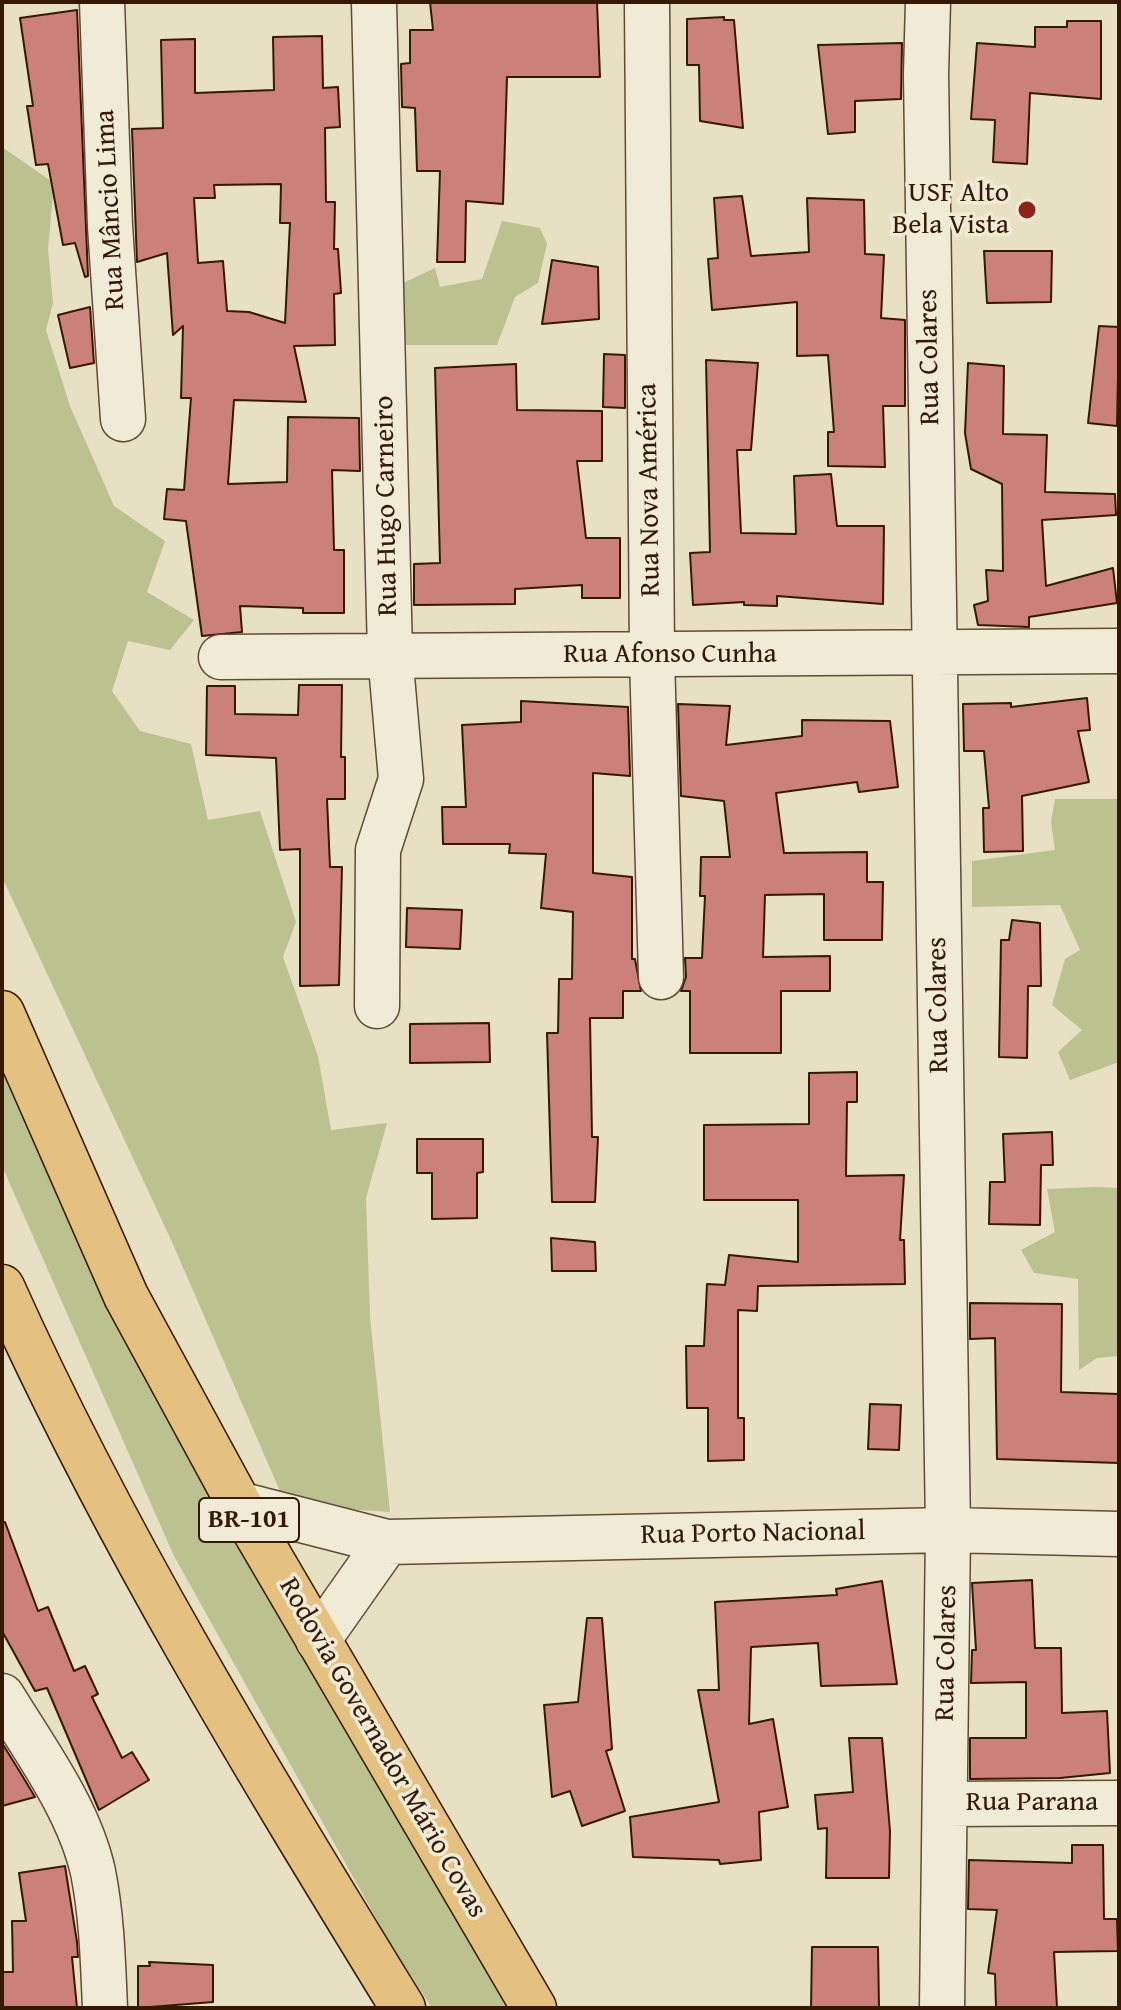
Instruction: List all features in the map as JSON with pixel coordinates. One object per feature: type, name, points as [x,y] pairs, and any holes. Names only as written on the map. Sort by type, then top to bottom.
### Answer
[{"type":"highway","name":"Rodovia Governador Mário Covas","points":[[2,1013],[126,1296],[239,1504],[534,2008]]},
{"type":"highway","points":[[2,1287],[50,1393],[135,1558],[403,2008]]},
{"type":"street","name":"Rua Mâncio Lima","points":[[102,2],[110,226],[123,419]]},
{"type":"street","name":"Rua Hugo Carneiro","points":[[374,2],[390,654],[401,779],[378,850],[377,1006]]},
{"type":"street","name":"Rua Nova América","points":[[647,2],[652,656],[661,977]]},
{"type":"street","name":"Rua Colares","points":[[928,2],[926,74],[948,1530],[942,2008]]},
{"type":"street","name":"Rua Afonso Cunha","points":[[221,657],[390,654],[934,655],[1119,651]]},
{"type":"street","name":"Rua Porto Nacional","points":[[239,1504],[387,1542],[948,1530],[1119,1534]]},
{"type":"street","points":[[318,1640],[387,1542]]},
{"type":"street","points":[[2,1696],[75,1823],[92,1869],[101,1927],[105,2008]]},
{"type":"street","name":"Rua Parana","points":[[945,1804],[1119,1803]]},
{"type":"green space","points":[[2,147],[54,183],[48,249],[53,303],[46,330],[70,406],[114,506],[165,541],[147,592],[194,620],[170,650],[128,641],[112,691],[140,731],[191,744],[208,820],[260,811],[296,922],[283,957],[318,1056],[331,1130],[387,1123],[366,1198],[370,1317],[390,1512],[286,1505],[172,1242],[2,877]]},
{"type":"green space","points":[[502,221],[540,228],[547,244],[538,283],[515,297],[497,345],[397,345],[401,284],[435,268],[440,287],[482,279]]},
{"type":"green space","points":[[1055,799],[1119,799],[1119,1062],[1070,1080],[1058,1052],[1082,1030],[1052,1005],[1065,959],[1080,950],[1060,905],[972,907],[972,861],[1055,850],[1051,822]]},
{"type":"green space","points":[[2,988],[148,1358],[347,1734],[517,2008],[432,2008],[391,1945],[174,1556],[2,1166]]},
{"type":"green space","points":[[1119,1188],[1119,1356],[1097,1358],[1079,1370],[1078,1279],[1034,1273],[1021,1250],[1055,1232],[1047,1189]]},
{"type":"building","points":[[430,2],[597,2],[600,77],[507,77],[503,204],[466,201],[465,262],[437,262],[440,171],[417,171],[415,108],[402,107],[401,64],[410,63],[410,30],[433,30]]},
{"type":"building","points":[[77,10],[88,276],[85,277],[75,243],[63,245],[48,164],[36,165],[27,106],[33,106],[20,18]]},
{"type":"building","points":[[724,17],[724,20],[734,20],[743,128],[700,121],[699,65],[687,65],[687,19]]},
{"type":"building","points":[[1067,21],[1101,21],[1101,99],[1030,93],[1027,164],[993,162],[995,120],[971,119],[977,43],[1035,47],[1035,27],[1067,27]]},
{"type":"building","points":[[322,36],[323,88],[338,87],[340,127],[325,128],[326,202],[335,202],[334,249],[338,249],[341,293],[334,294],[335,345],[294,346],[306,402],[234,400],[228,484],[287,482],[288,417],[359,418],[360,471],[332,470],[334,550],[344,550],[344,613],[303,613],[303,608],[240,606],[242,632],[202,636],[186,521],[164,519],[167,489],[184,490],[191,398],[181,398],[183,326],[173,335],[167,253],[137,262],[132,129],[163,128],[161,40],[195,39],[195,93],[274,90],[273,37]],"holes":[[[281,184],[280,223],[290,223],[285,323],[249,312],[227,311],[223,261],[198,263],[194,198],[215,198],[214,185]]]},
{"type":"building","points":[[902,43],[901,99],[855,101],[855,132],[828,134],[818,45]]},
{"type":"building","points":[[742,196],[751,256],[809,252],[807,198],[864,200],[865,254],[884,255],[881,318],[905,320],[905,406],[883,406],[885,467],[828,466],[828,432],[834,432],[828,355],[797,356],[797,302],[712,310],[708,259],[718,258],[714,198]]},
{"type":"building","points":[[984,251],[1052,251],[1051,302],[987,303]]},
{"type":"building","points":[[552,260],[598,267],[599,319],[542,324]]},
{"type":"building","points":[[90,307],[94,363],[70,368],[58,315]]},
{"type":"building","points":[[1099,326],[1119,327],[1117,426],[1088,423]]},
{"type":"building","points":[[604,354],[625,355],[625,408],[603,407]]},
{"type":"building","points":[[706,360],[758,363],[751,450],[737,450],[741,533],[796,534],[794,476],[831,474],[837,526],[884,526],[883,604],[777,596],[777,606],[744,605],[744,602],[693,605],[690,553],[710,552]]},
{"type":"building","points":[[968,363],[1004,366],[1003,434],[1047,435],[1045,492],[1115,494],[1116,515],[1042,520],[1046,586],[1113,568],[1117,603],[1029,617],[1029,627],[978,625],[974,605],[988,601],[986,570],[1003,571],[1002,484],[971,469],[965,433]]},
{"type":"building","points":[[516,364],[517,410],[602,411],[602,461],[577,461],[586,538],[620,538],[620,598],[582,598],[582,585],[515,589],[515,604],[414,605],[414,564],[440,563],[435,368]]},
{"type":"building","points":[[299,685],[342,685],[341,757],[345,757],[345,799],[327,799],[330,867],[342,867],[339,985],[300,986],[300,849],[280,850],[276,758],[206,755],[207,686],[235,686],[235,714],[298,715]]},
{"type":"building","points":[[1087,698],[1090,730],[1078,731],[1089,782],[1022,796],[1023,851],[984,852],[983,808],[989,808],[984,751],[964,751],[963,704],[1011,703],[1011,707]]},
{"type":"building","points":[[521,701],[628,707],[630,776],[593,773],[593,873],[632,877],[632,959],[635,959],[641,991],[623,991],[623,1018],[590,1018],[592,1137],[598,1137],[595,1202],[552,1202],[547,1033],[558,1033],[559,979],[572,979],[573,912],[541,908],[546,854],[509,853],[510,844],[443,844],[442,807],[466,807],[462,725],[521,722]]},
{"type":"building","points":[[678,704],[730,706],[726,745],[802,736],[802,720],[890,721],[898,787],[859,792],[857,782],[776,793],[784,853],[867,852],[867,882],[883,882],[882,940],[824,940],[824,894],[765,895],[763,957],[830,956],[830,991],[781,991],[781,1053],[690,1053],[690,991],[681,991],[686,977],[685,958],[702,958],[705,896],[700,896],[701,857],[730,857],[724,801],[681,796]]},
{"type":"building","points":[[407,908],[462,910],[460,949],[406,947]]},
{"type":"building","points":[[1012,920],[1040,923],[1041,986],[1028,986],[1027,1058],[999,1057],[1001,940],[1009,940]]},
{"type":"building","points":[[489,1023],[490,1062],[410,1063],[410,1024]]},
{"type":"building","points":[[857,1072],[857,1102],[847,1102],[846,1176],[904,1175],[900,1240],[904,1240],[905,1284],[758,1286],[757,1311],[738,1310],[738,1418],[744,1418],[744,1460],[708,1461],[708,1408],[687,1408],[686,1346],[704,1346],[707,1284],[725,1285],[729,1255],[798,1262],[798,1200],[704,1200],[704,1125],[809,1124],[809,1073]]},
{"type":"building","points":[[1052,1132],[1053,1165],[1041,1165],[1040,1225],[989,1224],[990,1182],[1005,1182],[1003,1134]]},
{"type":"building","points":[[417,1139],[483,1139],[483,1172],[477,1173],[477,1218],[432,1219],[432,1173],[417,1173]]},
{"type":"building","points":[[551,1238],[595,1242],[596,1271],[552,1271]]},
{"type":"building","points":[[970,1303],[1062,1304],[1061,1392],[1119,1394],[1119,1463],[997,1459],[995,1338],[970,1339]]},
{"type":"building","points":[[870,1404],[901,1405],[899,1450],[868,1449]]},
{"type":"building","points":[[2,1522],[5,1522],[38,1611],[48,1607],[74,1671],[85,1666],[98,1694],[92,1697],[122,1758],[132,1752],[149,1780],[99,1810],[47,1688],[35,1691],[2,1631]]},
{"type":"building","points":[[1032,1580],[1035,1648],[1061,1648],[1062,1713],[1107,1711],[1110,1773],[1060,1778],[970,1779],[970,1738],[1026,1738],[1026,1682],[971,1683],[972,1650],[976,1650],[972,1583]]},
{"type":"building","points":[[882,1581],[897,1684],[821,1686],[818,1643],[751,1647],[749,1724],[773,1719],[788,1807],[759,1812],[761,1860],[720,1864],[719,1860],[633,1857],[630,1817],[719,1802],[698,1690],[719,1690],[715,1602],[837,1595],[836,1589]]},
{"type":"building","points":[[587,1618],[602,1618],[612,1749],[606,1751],[625,1811],[582,1826],[570,1791],[552,1797],[544,1705],[578,1702]]},
{"type":"building","points":[[849,1738],[882,1738],[890,1831],[889,1878],[826,1878],[827,1828],[818,1829],[815,1795],[853,1792]]},
{"type":"building","points":[[2,1743],[20,1772],[35,1797],[2,1806]]},
{"type":"building","points":[[1072,1845],[1103,1845],[1104,1919],[1117,1919],[1118,1951],[1054,1952],[1057,2008],[996,2008],[995,1974],[988,1973],[997,1910],[968,1909],[969,1860],[1072,1863]]},
{"type":"building","points":[[65,1866],[77,1942],[78,1957],[72,1957],[77,2008],[2,2008],[2,1972],[13,1972],[12,1921],[26,1921],[19,1873]]},
{"type":"building","points":[[812,1947],[878,1947],[879,2008],[811,2008]]},
{"type":"building","points":[[149,1962],[213,1965],[213,2002],[138,2008],[138,1966],[150,1966]]},
{"type":"place","name":"USF Alto Bela Vista","points":[[1027,210]]}]
